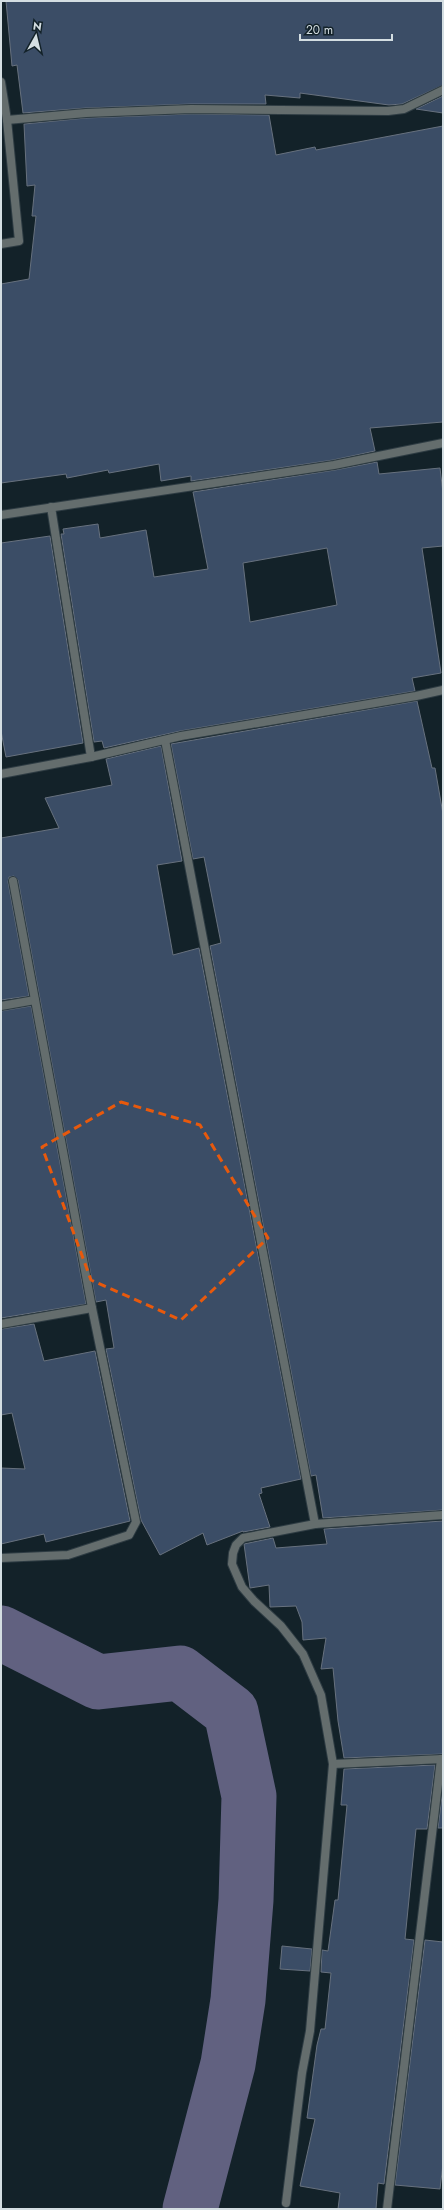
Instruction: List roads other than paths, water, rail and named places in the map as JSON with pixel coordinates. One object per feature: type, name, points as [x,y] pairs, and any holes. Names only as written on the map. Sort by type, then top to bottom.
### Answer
[{"type":"street","points":[[1,82],[7,120],[19,241],[1,244]]},
{"type":"street","points":[[7,120],[86,113],[191,109],[388,111],[404,109],[443,90]]},
{"type":"street","points":[[1,515],[334,466],[443,443]]},
{"type":"street","points":[[51,507],[91,757]]},
{"type":"street","points":[[1,774],[91,757],[181,736],[443,690]]},
{"type":"street","points":[[166,740],[315,1524]]},
{"type":"street","points":[[1,1558],[68,1555],[129,1535],[136,1522],[92,1308],[13,881]]},
{"type":"street","points":[[1,1006],[35,1000]]},
{"type":"street","points":[[1,1324],[92,1308]]},
{"type":"street","points":[[286,2203],[302,2073],[310,2031],[333,1764],[321,1695],[303,1654],[281,1626],[254,1602],[242,1587],[232,1564],[236,1545],[243,1538],[315,1524],[443,1515]]},
{"type":"street","points":[[333,1764],[442,1759],[387,2209]]},
{"type":"waterway","points":[[1,1633],[98,1682],[180,1673],[231,1712],[249,1796],[246,1900],[238,2000],[228,2064],[190,2209]]}]
